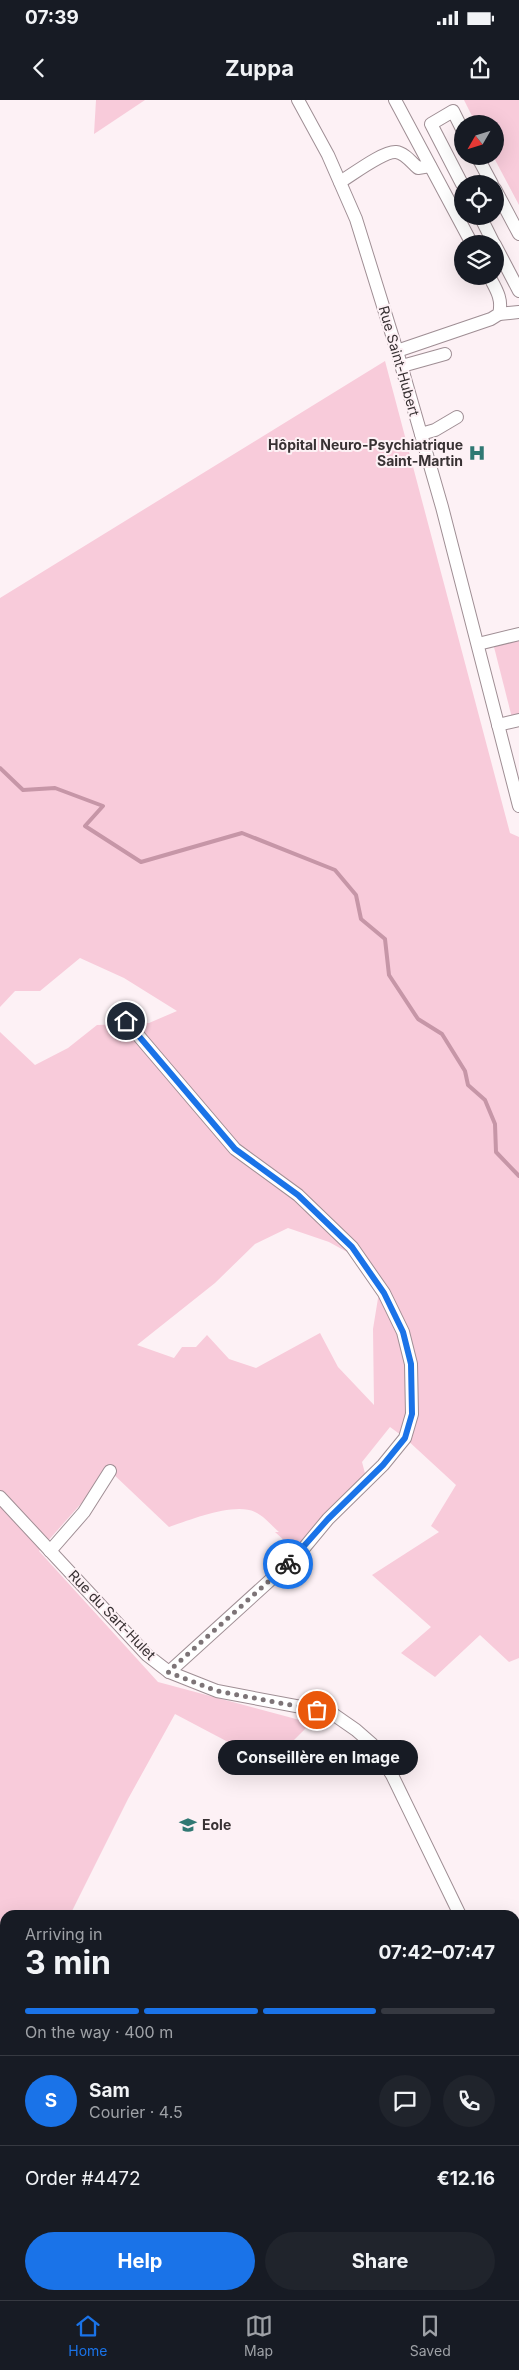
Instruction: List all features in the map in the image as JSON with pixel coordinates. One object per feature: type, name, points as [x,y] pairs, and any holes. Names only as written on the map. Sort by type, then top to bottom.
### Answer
[{"type":"street","name":"Rue Saint-Hubert","points":[[298,100],[328,155],[356,219],[421,434],[519,803]]},
{"type":"street","points":[[395,100],[467,235]]},
{"type":"street","points":[[455,115],[453,112],[431,124],[457,175]]},
{"type":"street","points":[[340,182],[384,155],[396,152],[406,157],[418,168],[430,166]]},
{"type":"street","points":[[504,206],[519,234]]},
{"type":"street","points":[[504,262],[518,289]]},
{"type":"street","points":[[494,285],[501,304],[499,314]]},
{"type":"street","points":[[496,288],[518,289]]},
{"type":"street","points":[[397,351],[491,320],[499,314],[519,312]]},
{"type":"street","points":[[402,366],[445,354]]},
{"type":"street","points":[[421,434],[435,430],[457,417]]},
{"type":"street","points":[[478,644],[519,634]]},
{"type":"street","points":[[498,725],[519,720]]},
{"type":"street","points":[[126,1021],[235,1149],[298,1195],[352,1247],[384,1293],[403,1332],[411,1364],[412,1414],[405,1438],[383,1465],[328,1519],[299,1554],[168,1672]]},
{"type":"street","points":[[50,1551],[84,1512],[110,1471]]},
{"type":"street","name":"Rue du Sart-Hulet","points":[[0,1497],[147,1655],[168,1672],[217,1691],[333,1714],[372,1744],[392,1775],[458,1910]]},
{"type":"shaded area","points":[[96,100],[145,100],[94,134]]},
{"type":"shaded area","points":[[464,100],[519,100],[519,205],[498,165],[504,165],[504,115],[472,115]]},
{"type":"shaded area","points":[[385,361],[510,833],[519,837],[519,1658],[509,1662],[480,1635],[435,1677],[401,1653],[431,1627],[372,1575],[439,1532],[431,1526],[456,1485],[405,1438],[390,1427],[362,1462],[367,1481],[299,1554],[275,1532],[279,1532],[265,1519],[255,1512],[246,1509],[212,1513],[169,1527],[110,1471],[39,1551],[158,1682],[311,1723],[270,1764],[175,1714],[128,1799],[72,1910],[0,1910],[0,1032],[35,1065],[68,1048],[97,1025],[149,1023],[177,1011],[124,978],[80,958],[40,991],[15,991],[0,1007],[0,598]],"holes":[[[288,1228],[329,1242],[367,1263],[380,1286],[373,1329],[374,1405],[338,1367],[320,1333],[256,1368],[229,1359],[207,1335],[196,1347],[182,1347],[174,1358],[137,1345],[215,1283],[255,1244]]]},
{"type":"shaded area","points":[[519,637],[519,716],[512,718],[493,643]]},
{"type":"waterway","points":[[0,768],[23,790],[55,788],[103,806],[85,826],[141,862],[242,833],[335,870],[356,895],[361,919],[385,939],[389,975],[418,1019],[442,1034],[465,1071],[468,1085],[485,1100],[495,1124],[496,1152],[519,1176]]},
{"type":"way so far","points":[[288,1564],[168,1672],[217,1691],[317,1710]]},
{"type":"place","name":"Hôpital Neuro-Psychiatrique Saint-Martin","points":[[477,453]]},
{"type":"place","name":"Conseillère en Image","points":[[317,1710]]},
{"type":"place","name":"Eole","points":[[188,1825]]},
{"type":"route","points":[[126,1021],[235,1149],[266,1174],[298,1195],[352,1247],[384,1293],[403,1332],[407,1345],[411,1364],[412,1414],[405,1438],[383,1465],[328,1519],[299,1554],[288,1564]]}]
